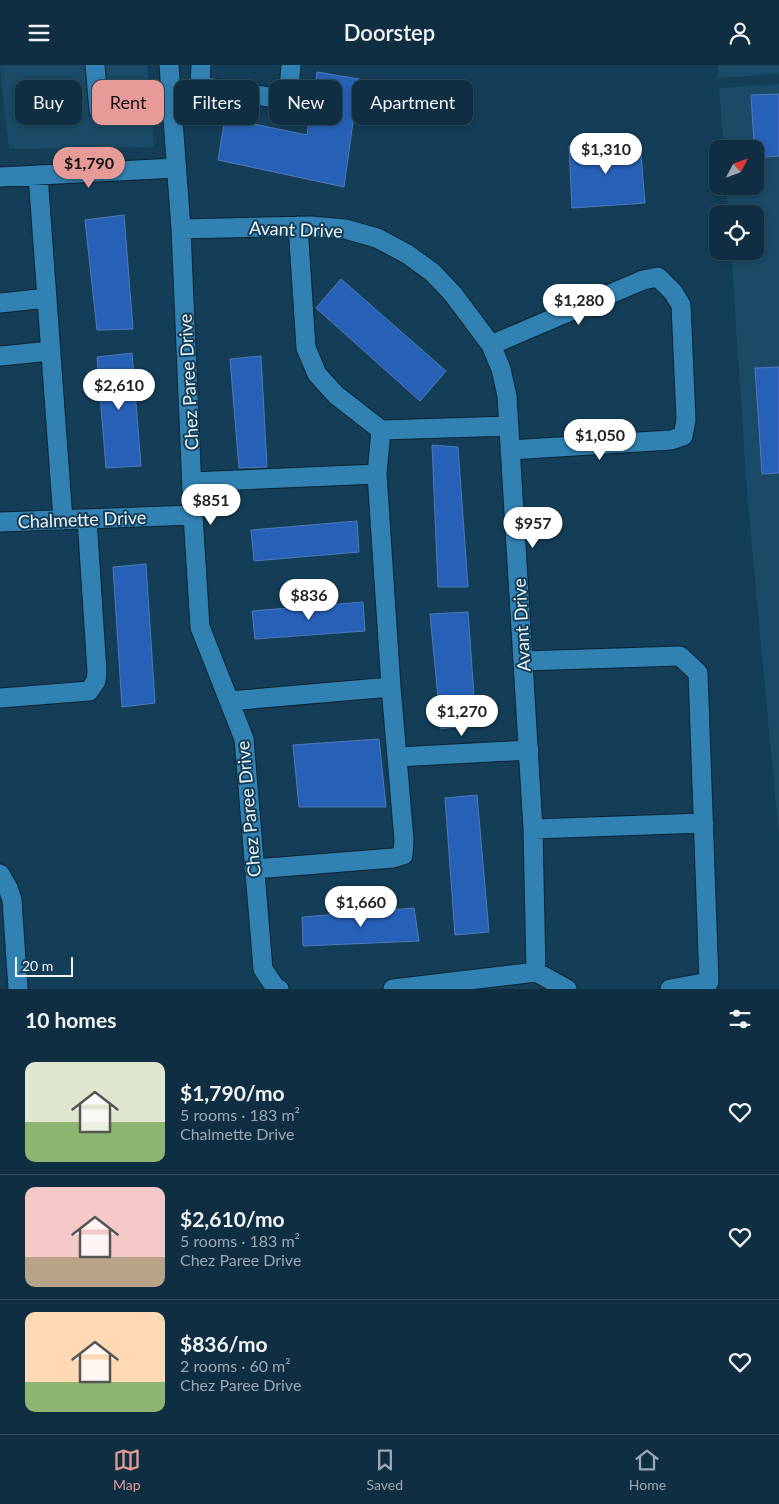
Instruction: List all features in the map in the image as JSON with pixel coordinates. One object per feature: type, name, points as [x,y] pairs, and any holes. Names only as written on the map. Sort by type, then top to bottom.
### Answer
[{"type":"street","points":[[95,65],[98,111],[172,104]]},
{"type":"street","name":"Chez Paree Drive","points":[[169,65],[181,229],[193,515],[200,627],[244,739],[263,969],[277,988]]},
{"type":"street","points":[[202,65],[200,87],[288,100],[291,65]]},
{"type":"street","points":[[0,177],[176,168]]},
{"type":"street","points":[[38,175],[63,520]]},
{"type":"street","points":[[298,226],[306,348],[317,374],[336,395],[382,430],[509,425]]},
{"type":"street","name":"Avant Drive","points":[[181,229],[298,226],[344,229],[377,238],[408,254],[432,272],[453,294],[491,345],[500,369],[507,397],[533,829],[536,971]]},
{"type":"street","points":[[491,345],[643,279],[658,277],[673,292],[681,305],[686,420],[683,436],[671,440],[510,450]]},
{"type":"street","points":[[0,303],[47,298]]},
{"type":"street","points":[[0,355],[51,351]]},
{"type":"street","points":[[254,869],[393,858],[403,855],[404,841],[391,687],[377,473],[382,430]]},
{"type":"street","points":[[192,482],[377,473]]},
{"type":"street","name":"Chalmette Drive","points":[[0,521],[193,515]]},
{"type":"street","points":[[0,697],[90,691],[96,681],[87,519]]},
{"type":"street","points":[[523,661],[680,656],[698,673],[710,982],[670,989]]},
{"type":"street","points":[[229,701],[391,687]]},
{"type":"street","points":[[397,757],[528,751]]},
{"type":"street","points":[[533,829],[704,823]]},
{"type":"street","points":[[0,874],[12,900],[18,989]]},
{"type":"street","points":[[393,989],[536,971],[567,989]]},
{"type":"shaded area","points":[[0,65],[147,65],[148,80],[92,80],[92,125],[152,125],[154,147],[9,149]]},
{"type":"shaded area","points":[[718,65],[779,65],[779,74],[718,78]]},
{"type":"shaded area","points":[[779,84],[779,837],[748,504],[732,260],[764,260],[764,205],[727,205],[727,195],[764,195],[764,140],[723,140],[719,88]]},
{"type":"building","points":[[317,72],[359,79],[352,80],[353,125],[344,187],[218,160],[224,125],[259,125],[307,135],[309,125],[342,125],[342,80],[316,80]]},
{"type":"building","points":[[779,94],[779,156],[764,157],[764,140],[754,140],[751,95]]},
{"type":"building","points":[[640,142],[645,203],[572,208],[569,146]]},
{"type":"building","points":[[124,215],[133,329],[97,330],[85,220]]},
{"type":"building","points":[[341,279],[446,371],[420,401],[316,308]]},
{"type":"building","points":[[132,353],[141,466],[106,468],[97,357]]},
{"type":"building","points":[[261,356],[267,467],[239,468],[230,359]]},
{"type":"building","points":[[779,367],[779,473],[762,474],[755,368]]},
{"type":"building","points":[[432,445],[458,447],[468,587],[438,587]]},
{"type":"building","points":[[357,521],[359,552],[254,561],[251,530]]},
{"type":"building","points":[[146,564],[155,703],[122,707],[113,567]]},
{"type":"building","points":[[363,602],[365,631],[255,639],[252,611]]},
{"type":"building","points":[[468,612],[476,724],[441,729],[430,614]]},
{"type":"building","points":[[379,739],[386,807],[299,807],[293,745]]},
{"type":"building","points":[[477,795],[489,932],[455,935],[445,798]]},
{"type":"building","points":[[414,908],[419,941],[303,946],[302,917]]}]
